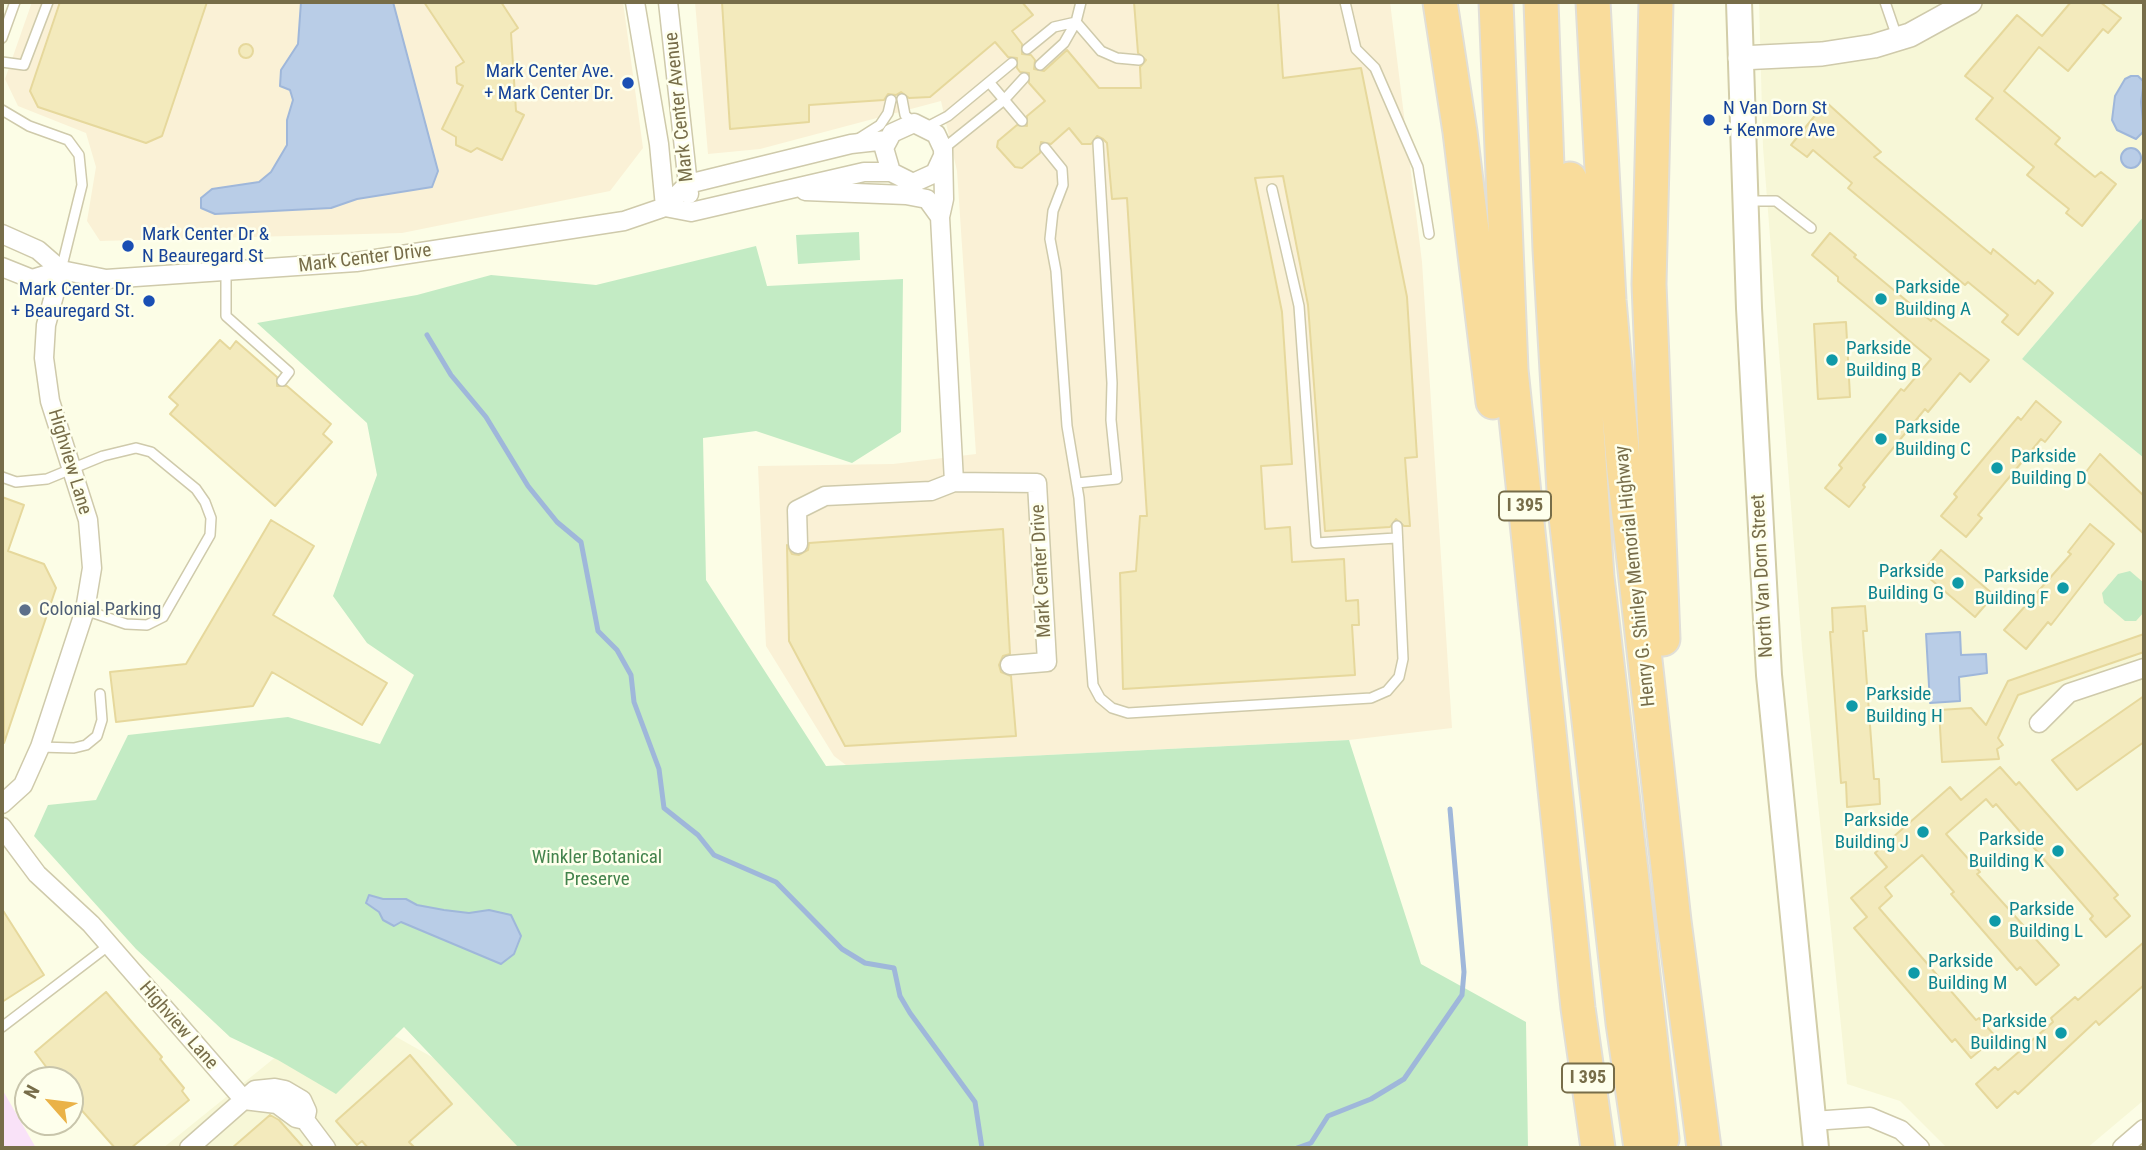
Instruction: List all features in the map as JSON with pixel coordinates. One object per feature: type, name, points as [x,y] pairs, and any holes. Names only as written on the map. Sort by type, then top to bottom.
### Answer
[{"type":"highway","points":[[1440,2],[1460,132],[1514,577],[1578,1008]]},
{"type":"highway","name":"I 395","points":[[1496,2],[1511,370],[1578,1008],[1598,1148]]},
{"type":"highway","points":[[1541,2],[1550,250],[1565,508],[1623,1023],[1641,1148]]},
{"type":"highway","points":[[1564,2],[1576,291],[1597,577],[1663,1148]]},
{"type":"highway","name":"Henry G. Shirley Memorial Highway","points":[[1593,2],[1610,314],[1624,471],[1674,921],[1704,1148]]},
{"type":"highway","points":[[1656,2],[1649,284],[1674,921]]},
{"type":"main road","name":"North Van Dorn Street","points":[[1739,2],[1744,201],[1769,676],[1816,1148]]},
{"type":"street","name":"Mark Center Avenue","points":[[635,2],[659,144],[665,207]]},
{"type":"street","name":"Mark Center Avenue","points":[[668,2],[691,212]]},
{"type":"street","points":[[1740,58],[1846,51],[1897,39],[1942,19],[1970,2]]},
{"type":"street","points":[[943,153],[935,173],[921,181],[904,181],[891,172],[884,156],[887,140],[898,127],[921,125],[936,134],[943,153],[944,199],[940,217],[954,482]]},
{"type":"street","points":[[688,184],[851,144],[887,140]]},
{"type":"street","name":"Mark Center Drive","points":[[665,207],[691,212],[864,172],[891,172]]},
{"type":"street","name":"Mark Center Drive","points":[[2,267],[32,279],[61,271],[106,279],[356,262],[624,221],[665,207],[688,184]]},
{"type":"street","name":"Mark Center Drive","points":[[791,189],[827,194],[906,195],[927,200],[940,217]]},
{"type":"street","points":[[2,234],[38,250],[61,271]]},
{"type":"street","name":"Highview Lane","points":[[2,804],[23,785],[40,747],[85,610],[92,547],[74,468],[50,401],[44,358],[48,317],[61,271]]},
{"type":"street","name":"Mark Center Drive","points":[[798,544],[797,510],[825,496],[931,491],[954,482],[1037,483],[1047,662],[1010,666]]},
{"type":"street","points":[[2039,723],[2069,693],[2144,668]]},
{"type":"street","name":"Highview Lane","points":[[2,827],[37,874],[71,905],[244,1100]]},
{"type":"street","points":[[189,1148],[244,1100],[276,1104],[296,1118],[305,1120],[326,1148]]},
{"type":"street","points":[[1813,1121],[1870,1117],[1900,1130],[1920,1148]]},
{"type":"street","points":[[2122,1148],[2144,1129]]},
{"type":"lane","points":[[2,38],[15,2]]},
{"type":"lane","points":[[2,62],[24,65],[48,2]]},
{"type":"lane","points":[[1040,65],[1064,43],[1076,22],[1081,2]]},
{"type":"lane","points":[[1345,2],[1356,49],[1375,68],[1418,167],[1429,234]]},
{"type":"lane","points":[[1885,2],[1897,39]]},
{"type":"lane","points":[[1027,50],[1054,27],[1076,22]]},
{"type":"lane","points":[[1076,22],[1101,51],[1117,58],[1139,60]]},
{"type":"lane","points":[[902,99],[905,115],[921,125],[948,116],[1012,63]]},
{"type":"lane","points":[[943,153],[1004,100],[1024,78]]},
{"type":"lane","points":[[989,82],[1022,121]]},
{"type":"lane","points":[[851,144],[880,125],[888,113],[891,100]]},
{"type":"lane","points":[[2,110],[29,126],[68,139],[79,155],[82,185],[61,271]]},
{"type":"lane","points":[[1077,483],[1117,479],[1111,420],[1112,383],[1098,143]]},
{"type":"lane","points":[[1045,148],[1062,169],[1063,186],[1053,211],[1050,239],[1056,271],[1067,426],[1077,483],[1093,685],[1100,698],[1112,708],[1129,713],[1371,698],[1387,691],[1399,677],[1403,659],[1397,527]]},
{"type":"lane","points":[[1272,188],[1299,306],[1316,543],[1396,538]]},
{"type":"lane","points":[[1744,201],[1776,201],[1811,228]]},
{"type":"lane","points":[[226,272],[226,316],[289,372],[282,381]]},
{"type":"lane","points":[[2,477],[16,482],[47,479],[135,448],[151,452],[196,489],[211,518],[210,535],[163,617],[146,625],[126,624],[85,610]]},
{"type":"lane","points":[[40,747],[74,748],[86,745],[97,736],[102,720],[100,694]]},
{"type":"lane","points":[[2,1027],[108,946]]},
{"type":"shaded area","points":[[32,2],[623,2],[643,148],[610,191],[402,233],[100,241],[87,221],[96,167],[86,133],[18,106],[5,79]]},
{"type":"shaded area","points":[[695,2],[1390,2],[1422,262],[1452,728],[1349,740],[846,765],[834,756],[766,646],[758,466],[893,464],[976,454],[957,171],[941,101],[760,149],[708,154]]},
{"type":"shaded area","points":[[1759,2],[2144,2],[2144,216],[2022,359],[2144,458],[2144,1100],[2087,1148],[1947,1148],[1900,1101],[1847,1084],[1802,648],[1763,147]]},
{"type":"shaded area","points":[[340,1005],[453,1069],[523,1148],[163,1148]]},
{"type":"shaded area","points":[[2,1089],[14,1110],[14,1136],[29,1136],[36,1148],[2,1148]]},
{"type":"green space","points":[[2144,216],[2144,458],[2022,359]]},
{"type":"green space","points":[[859,232],[860,260],[798,264],[796,235]]},
{"type":"green space","name":"Winkler Botanical Preserve","points":[[756,246],[767,286],[903,279],[901,432],[852,463],[756,431],[703,438],[706,580],[826,766],[1349,740],[1421,964],[1526,1022],[1528,1148],[519,1148],[404,1027],[336,1094],[278,1060],[230,1037],[136,949],[34,836],[48,805],[96,800],[128,735],[288,717],[380,744],[414,675],[367,643],[333,596],[377,475],[367,423],[257,323],[417,295],[491,275],[596,285]]},
{"type":"green space","points":[[2130,571],[2144,583],[2144,612],[2136,621],[2125,621],[2104,603],[2102,593],[2118,574]]},
{"type":"water","points":[[301,2],[393,2],[438,171],[432,187],[357,199],[331,208],[215,214],[201,208],[201,198],[212,189],[259,182],[271,172],[287,145],[287,120],[293,100],[290,90],[280,86],[281,70],[298,44]]},
{"type":"water","points":[[2138,76],[2144,82],[2141,102],[2144,131],[2136,139],[2117,130],[2112,120],[2115,96],[2125,79]]},
{"type":"water","points":[[2131,148],[2138,151],[2141,158],[2138,165],[2131,168],[2124,165],[2121,158],[2124,151]]},
{"type":"water","points":[[1960,632],[1961,655],[1986,654],[1987,673],[1959,677],[1960,701],[1930,703],[1926,634]]},
{"type":"water","points":[[369,895],[383,899],[406,899],[417,905],[444,910],[469,913],[489,910],[511,915],[521,936],[514,954],[501,964],[401,922],[394,926],[383,920],[379,912],[366,903]]},
{"type":"building","points":[[60,2],[207,2],[162,136],[146,143],[38,107],[30,91]]},
{"type":"building","points":[[424,2],[501,2],[518,28],[511,33],[516,111],[524,115],[502,160],[477,148],[471,152],[456,145],[456,137],[442,129],[463,86],[457,83],[456,67],[464,62]]},
{"type":"building","points":[[722,2],[1022,2],[1033,15],[1012,31],[1022,44],[1022,54],[1031,55],[1035,60],[1034,69],[1044,71],[1067,50],[1099,88],[1141,88],[1140,67],[1146,60],[1138,53],[1134,2],[1278,2],[1283,78],[1361,68],[1407,297],[1417,457],[1405,458],[1410,526],[1404,526],[1396,519],[1390,527],[1325,531],[1308,305],[1283,176],[1255,178],[1282,312],[1292,464],[1261,466],[1265,529],[1290,527],[1292,562],[1344,559],[1346,601],[1358,600],[1359,625],[1352,625],[1355,675],[1123,689],[1120,573],[1136,571],[1140,516],[1147,516],[1127,198],[1112,199],[1107,143],[1097,136],[1091,144],[1082,144],[1069,128],[1051,144],[1041,142],[1040,153],[1022,168],[1015,167],[997,147],[998,141],[1017,125],[1027,126],[1027,116],[1045,101],[1029,83],[1029,73],[1020,72],[1017,68],[1017,58],[1008,57],[995,42],[930,97],[909,98],[901,92],[896,95],[888,94],[884,100],[809,105],[809,122],[730,129]]},
{"type":"building","points":[[2071,2],[2100,2],[2121,18],[2108,33],[2103,29],[2068,71],[2039,47],[2004,91],[2060,138],[2055,144],[2095,177],[2101,172],[2116,184],[2082,226],[2066,213],[2069,209],[2027,175],[2034,167],[1976,119],[1993,98],[1965,76],[2017,15],[2042,36]]},
{"type":"building","points":[[243,44],[249,44],[253,51],[249,58],[243,58],[239,54],[239,48]]},
{"type":"building","points":[[1826,102],[1881,152],[1874,157],[1991,254],[1993,249],[2035,284],[2038,280],[2053,293],[2018,335],[2002,322],[2008,315],[1968,282],[1965,285],[1848,188],[1852,183],[1813,150],[1807,157],[1791,145]]},
{"type":"building","points":[[1830,233],[1856,255],[1854,257],[1931,321],[1933,318],[1989,360],[1970,382],[1960,373],[1928,412],[1925,409],[1863,485],[1865,487],[1849,507],[1825,488],[1842,468],[1839,465],[1901,389],[1904,391],[1931,359],[1838,281],[1838,277],[1812,255]]},
{"type":"building","name":"Parkside Building B","points":[[1846,322],[1850,397],[1818,399],[1814,324]]},
{"type":"building","points":[[220,340],[230,349],[236,341],[277,377],[277,386],[287,386],[331,424],[323,434],[332,442],[275,506],[170,414],[178,405],[169,397]]},
{"type":"building","name":"Parkside Building D","points":[[2036,401],[2061,422],[2045,442],[2041,439],[1978,515],[1982,518],[1966,537],[1941,516],[1957,497],[1954,494],[2018,417],[2021,420]]},
{"type":"building","points":[[2100,454],[2144,496],[2144,534],[2082,477]]},
{"type":"building","name":"Colonial Parking","points":[[2,497],[24,505],[8,551],[44,564],[56,588],[4,743]]},
{"type":"building","points":[[271,520],[314,546],[273,615],[387,683],[362,725],[272,672],[253,706],[116,722],[110,672],[186,664]]},
{"type":"building","name":"Parkside Building F","points":[[2090,524],[2114,544],[2051,625],[2048,622],[2026,649],[2004,630],[2071,554],[2068,552]]},
{"type":"building","points":[[1003,529],[1010,654],[1003,656],[999,665],[1001,672],[1011,676],[1016,736],[845,746],[789,641],[787,545],[792,554],[799,555],[808,550],[809,543]]},
{"type":"building","name":"Parkside Building G","points":[[1941,550],[1994,595],[1975,617],[1922,572]]},
{"type":"building","name":"Parkside Building H","points":[[1865,606],[1867,631],[1863,631],[1874,779],[1879,779],[1880,804],[1847,807],[1846,782],[1841,783],[1830,632],[1833,632],[1832,608]]},
{"type":"building","points":[[2144,634],[2144,652],[2018,695],[1998,738],[2003,745],[1997,749],[1999,759],[1942,762],[1939,710],[1971,708],[1986,725],[2008,681]]},
{"type":"building","points":[[2144,696],[2144,742],[2077,790],[2052,760]]},
{"type":"building","points":[[2000,767],[2016,785],[2019,782],[2118,895],[2114,898],[2130,916],[2106,937],[2090,919],[2093,916],[1996,804],[1993,807],[1986,799],[1946,834],[1980,872],[1977,874],[2059,965],[2036,985],[2020,967],[2017,970],[1951,894],[1954,892],[1922,855],[1885,887],[1892,896],[1879,908],[1976,1020],[1979,1018],[1996,1037],[1971,1058],[1955,1039],[1952,1042],[1854,928],[1867,917],[1851,898],[1887,867],[1875,853],[1950,787],[1961,800]]},
{"type":"building","points":[[2,909],[44,975],[2,1002]]},
{"type":"building","name":"Parkside Building N","points":[[2144,942],[2144,985],[2099,1025],[2096,1021],[2018,1094],[2015,1091],[1997,1108],[1976,1084],[1995,1067],[1998,1070],[2053,1022],[2051,1018],[2075,997],[2078,1000]]},
{"type":"building","points":[[106,992],[162,1057],[160,1059],[184,1088],[182,1091],[189,1100],[131,1148],[115,1148],[84,1113],[84,1066],[46,1066],[35,1052]]},
{"type":"building","points":[[410,1055],[452,1104],[409,1142],[415,1148],[368,1148],[362,1141],[357,1145],[336,1121]]},
{"type":"building","points":[[270,1115],[279,1120],[304,1148],[232,1148]]},
{"type":"waterway","points":[[427,335],[451,375],[486,417],[528,486],[557,522],[581,542],[598,631],[617,650],[631,675],[634,702],[659,769],[664,808],[698,835],[714,855],[776,882],[842,949],[865,963],[894,968],[900,996],[910,1013],[975,1102],[982,1148]]},
{"type":"waterway","points":[[1297,1148],[1311,1143],[1328,1116],[1371,1099],[1404,1079],[1462,995],[1464,972],[1450,809]]},
{"type":"place","name":"Mark Center Ave. + Mark Center Dr.","points":[[628,83]]},
{"type":"place","name":"N Van Dorn St + Kenmore Ave","points":[[1709,120]]},
{"type":"place","name":"Mark Center Dr & N Beauregard St","points":[[128,246]]},
{"type":"place","name":"Parkside Building A","points":[[1881,299]]},
{"type":"place","name":"Mark Center Dr. + Beauregard St.","points":[[149,301]]},
{"type":"place","name":"Parkside Building B","points":[[1832,360]]},
{"type":"place","name":"Parkside Building C","points":[[1881,439]]},
{"type":"place","name":"Parkside Building D","points":[[1997,468]]},
{"type":"place","name":"Parkside Building G","points":[[1958,583]]},
{"type":"place","name":"Parkside Building F","points":[[2063,588]]},
{"type":"place","name":"Colonial Parking","points":[[25,610]]},
{"type":"place","name":"Parkside Building H","points":[[1852,706]]},
{"type":"place","name":"Parkside Building J","points":[[1923,832]]},
{"type":"place","name":"Parkside Building K","points":[[2058,851]]},
{"type":"place","name":"Parkside Building L","points":[[1995,921]]},
{"type":"place","name":"Parkside Building M","points":[[1914,973]]},
{"type":"place","name":"Parkside Building N","points":[[2061,1033]]}]
